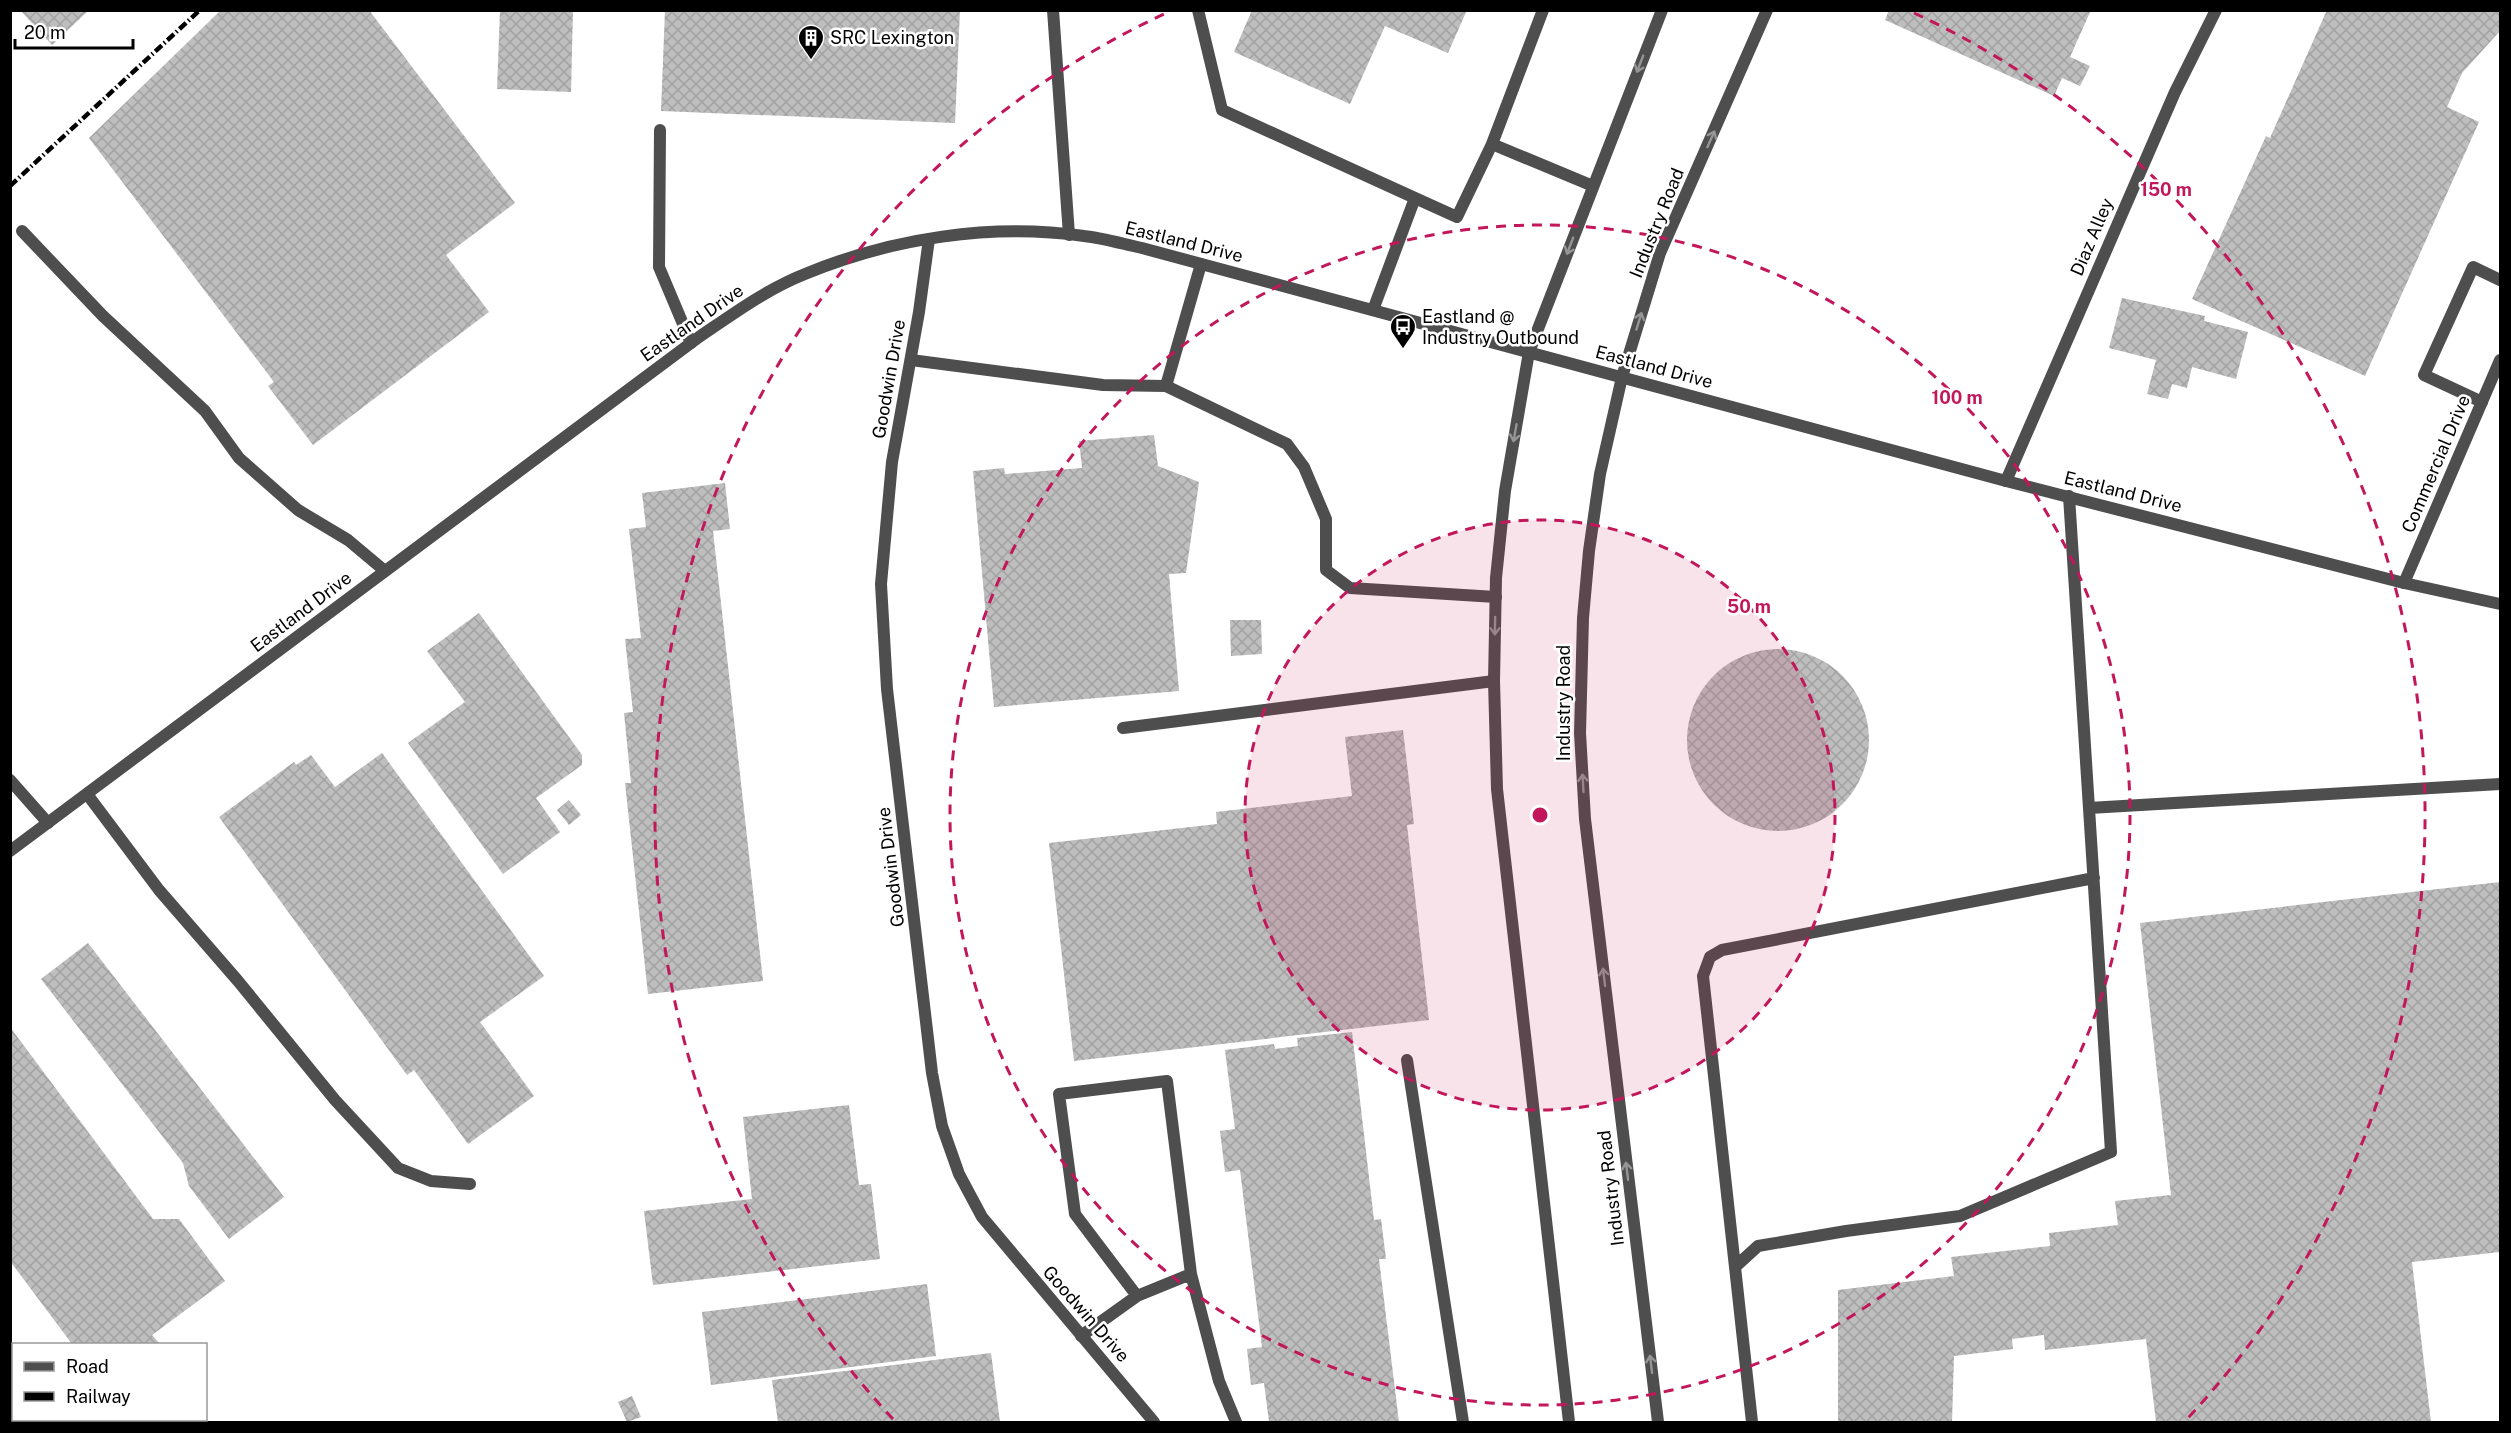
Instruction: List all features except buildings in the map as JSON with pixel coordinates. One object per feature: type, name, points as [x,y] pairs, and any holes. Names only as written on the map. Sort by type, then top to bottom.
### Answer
[{"type":"street","points":[[1053,10],[1069,234]]},
{"type":"street","points":[[1198,10],[1222,110],[1457,217],[1492,144],[1542,10]]},
{"type":"street","points":[[1569,1422],[1497,789],[1494,681],[1496,597],[1505,491],[1529,352],[1662,10]]},
{"type":"street","name":"Industry Road","points":[[1658,1422],[1585,819],[1580,733],[1583,618],[1600,474],[1622,377],[1660,253],[1767,10]]},
{"type":"street","name":"Diaz Alley","points":[[2006,481],[2175,92],[2216,10]]},
{"type":"street","points":[[660,130],[659,267],[692,343]]},
{"type":"street","points":[[1492,144],[1593,186]]},
{"type":"street","points":[[1372,310],[1416,198]]},
{"type":"street","points":[[22,231],[103,316],[205,411],[239,459],[298,510],[348,540],[385,571]]},
{"type":"street","name":"Eastland Drive","points":[[10,851],[692,343],[759,297],[805,274],[886,247],[982,232],[1069,234],[1142,248],[2006,481],[2404,583],[2500,604]]},
{"type":"street","name":"Goodwin Drive","points":[[929,239],[892,462],[881,584],[887,689],[932,1073],[942,1126],[955,1164],[982,1217],[1154,1422]]},
{"type":"street","points":[[1166,386],[1201,264]]},
{"type":"street","points":[[2482,402],[2424,375],[2473,267],[2500,280]]},
{"type":"street","points":[[910,360],[1103,385],[1166,386],[1287,444],[1304,467],[1326,519],[1326,570],[1350,588],[1496,597]]},
{"type":"street","name":"Commercial Drive","points":[[2404,583],[2500,360]]},
{"type":"street","points":[[1735,1267],[1758,1246],[1846,1231],[1960,1216],[2111,1152],[2069,496]]},
{"type":"street","points":[[1123,728],[1494,681]]},
{"type":"street","points":[[10,780],[48,823]]},
{"type":"street","points":[[2089,808],[2500,784]]},
{"type":"street","points":[[87,794],[159,890],[238,981],[335,1100],[398,1168],[431,1181],[470,1184]]},
{"type":"street","points":[[1752,1422],[1703,976],[1710,957],[1722,950],[2094,878]]},
{"type":"street","points":[[1407,1060],[1463,1422]]},
{"type":"street","points":[[1137,1296],[1075,1214],[1059,1094],[1167,1081],[1191,1274],[1219,1381],[1236,1422]]},
{"type":"street","points":[[1082,1336],[1137,1296],[1191,1274]]},
{"type":"railway","points":[[10,186],[200,10]]},
{"type":"place","name":"SRC Lexington","points":[[811,61]]},
{"type":"place","name":"Eastland @ Industry Outbound","points":[[1403,350]]}]
